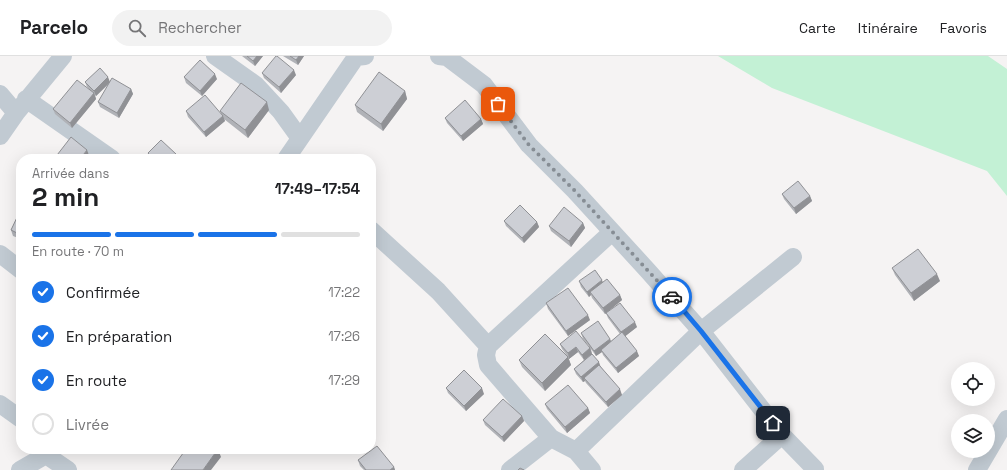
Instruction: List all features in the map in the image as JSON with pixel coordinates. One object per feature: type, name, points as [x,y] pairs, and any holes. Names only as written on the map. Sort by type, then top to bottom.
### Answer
[{"type":"street","points":[[0,136],[21,106],[63,56]]},
{"type":"street","points":[[215,56],[256,85],[281,112],[299,138]]},
{"type":"street","points":[[290,154],[299,138],[359,56]]},
{"type":"street","points":[[440,56],[447,57],[484,85],[529,145],[575,191],[701,331],[782,435],[815,469]]},
{"type":"street","points":[[0,94],[103,154]]},
{"type":"street","points":[[592,470],[576,450],[551,438],[488,365],[486,355],[488,346],[612,232]]},
{"type":"street","points":[[376,235],[438,291],[488,346]]},
{"type":"street","points":[[0,254],[16,266]]},
{"type":"street","points":[[576,450],[701,331],[793,257]]},
{"type":"street","points":[[0,404],[16,415]]},
{"type":"street","points":[[977,470],[1007,419]]},
{"type":"street","points":[[743,470],[782,435]]},
{"type":"street","points":[[510,470],[551,438]]},
{"type":"street","points":[[20,470],[47,454]]},
{"type":"street","points":[[52,454],[68,470]]},
{"type":"green space","points":[[718,56],[988,56],[1007,69],[1007,196],[987,171],[772,88]]},
{"type":"building","points":[[247,56],[257,56],[253,61]]},
{"type":"building","points":[[276,56],[294,70],[279,87],[262,73]]},
{"type":"building","points":[[290,56],[299,56],[296,60]]},
{"type":"building","points":[[200,60],[215,74],[200,91],[184,77]]},
{"type":"building","points":[[100,68],[108,77],[94,91],[85,82]]},
{"type":"building","points":[[379,72],[405,91],[381,124],[355,105]]},
{"type":"building","points":[[112,78],[131,89],[117,113],[98,102]]},
{"type":"building","points":[[77,80],[94,93],[70,123],[53,109]]},
{"type":"building","points":[[241,83],[267,102],[245,130],[220,111]]},
{"type":"building","points":[[205,95],[223,116],[204,132],[186,111]]},
{"type":"building","points":[[465,100],[481,119],[461,136],[445,118]]},
{"type":"building","points":[[71,137],[87,150],[84,154],[58,154]]},
{"type":"building","points":[[161,140],[176,154],[149,154],[148,153]]},
{"type":"building","points":[[798,181],[810,196],[794,208],[782,194]]},
{"type":"building","points":[[520,205],[537,222],[522,238],[504,221]]},
{"type":"building","points":[[564,207],[583,223],[569,241],[549,226]]},
{"type":"building","points":[[16,220],[16,232],[11,230]]},
{"type":"building","points":[[918,249],[937,274],[911,293],[892,268]]},
{"type":"building","points":[[595,270],[602,280],[587,292],[579,281]]},
{"type":"building","points":[[607,279],[620,295],[603,308],[590,292]]},
{"type":"building","points":[[568,288],[588,315],[566,331],[546,303]]},
{"type":"building","points":[[620,303],[635,322],[621,332],[606,313]]},
{"type":"building","points":[[598,321],[610,339],[594,351],[581,333]]},
{"type":"building","points":[[576,331],[590,348],[582,355],[576,347],[568,353],[560,344]]},
{"type":"building","points":[[622,332],[637,351],[616,368],[601,350]]},
{"type":"building","points":[[545,334],[568,357],[542,383],[519,360]]},
{"type":"building","points":[[592,354],[599,362],[581,377],[574,369]]},
{"type":"building","points":[[599,365],[620,389],[606,402],[584,378]]},
{"type":"building","points":[[464,370],[482,388],[464,406],[446,388]]},
{"type":"building","points":[[568,385],[588,408],[565,427],[545,404]]},
{"type":"building","points":[[503,399],[522,416],[502,437],[483,420]]},
{"type":"building","points":[[377,446],[394,467],[390,470],[366,470],[358,460],[366,454],[376,454]]},
{"type":"building","points":[[182,454],[214,454],[203,470],[171,470]]},
{"type":"way so far","points":[[498,104],[529,145],[575,191],[672,297]]},
{"type":"route","points":[[672,297],[701,331],[773,423]]}]
